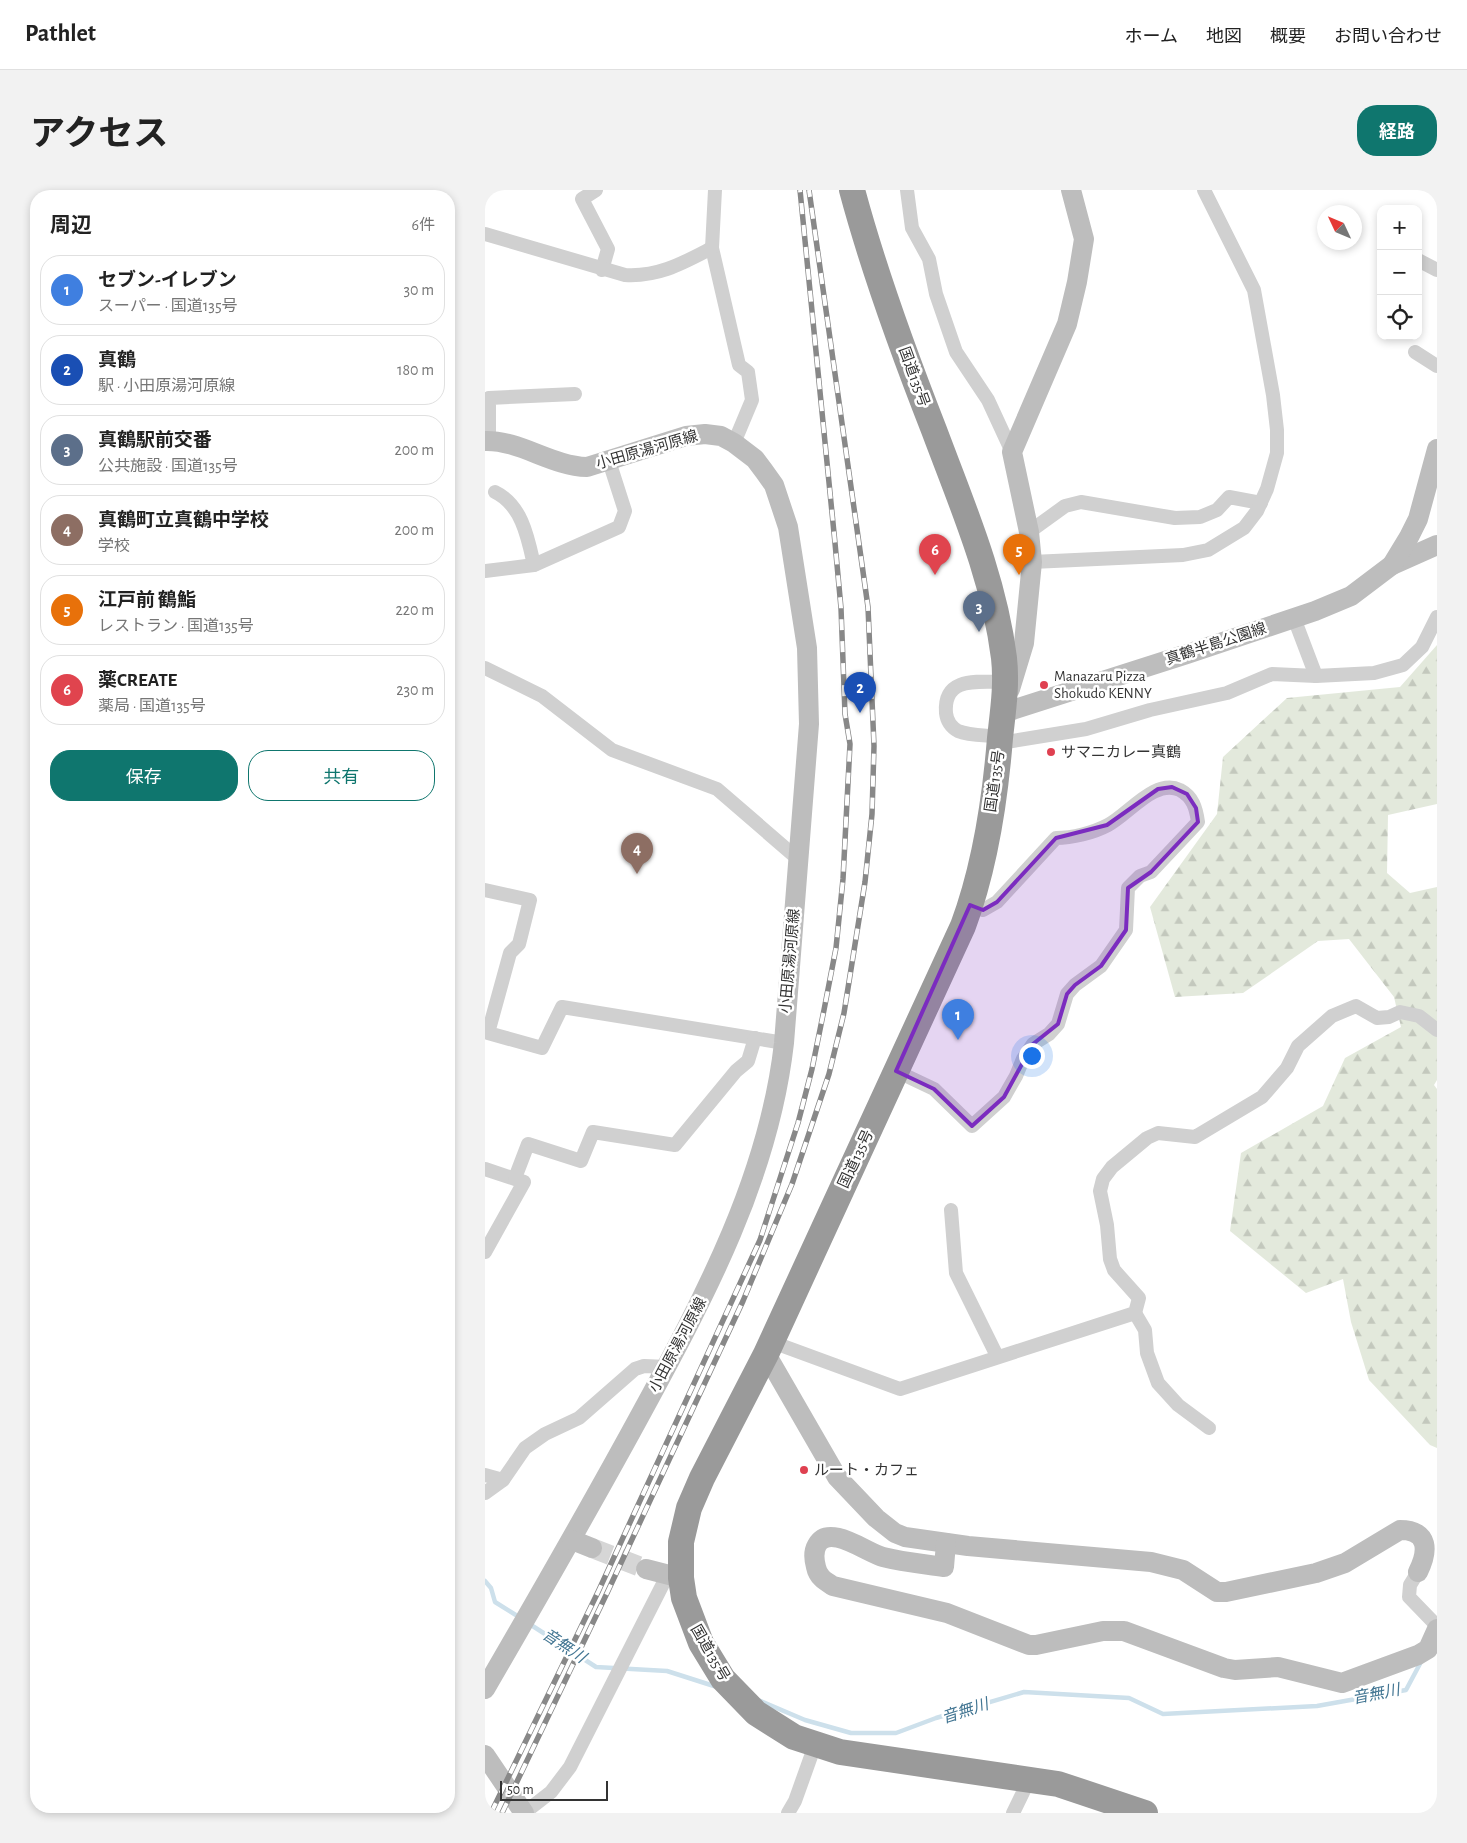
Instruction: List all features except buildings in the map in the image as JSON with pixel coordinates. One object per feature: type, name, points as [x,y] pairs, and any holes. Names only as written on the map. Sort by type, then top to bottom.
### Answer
[{"type":"highway","name":"国道135号","points":[[853,190],[869,250],[894,324],[985,567],[995,607],[1005,682],[994,799],[983,857],[970,905],[955,947],[769,1348],[705,1472],[689,1508],[674,1577],[694,1627],[723,1679],[746,1704],[768,1722],[815,1745],[869,1756],[1030,1778],[1085,1792],[1145,1813]]},
{"type":"main road","points":[[1001,731],[1024,643],[1032,562],[1029,532],[1012,452],[1067,324],[1077,282],[1084,239],[1071,190]]},
{"type":"main road","name":"小田原湯河原線","points":[[485,1688],[572,1540],[699,1308],[737,1223],[767,1135],[779,1082],[784,1043],[809,724],[807,648],[790,536],[774,485],[755,459],[721,436],[705,434],[686,436],[587,467],[571,467],[509,446],[487,441]]},
{"type":"main road","name":"真鶴半島公園線","points":[[1392,565],[1418,519],[1437,449]]},
{"type":"main road","name":"真鶴半島公園線","points":[[1001,731],[1343,600],[1392,565],[1437,545]]},
{"type":"main road","points":[[769,1348],[837,1477],[859,1502],[895,1533],[946,1543],[1151,1562],[1183,1570],[1217,1592],[1226,1592],[1316,1573],[1345,1563],[1400,1530],[1406,1530],[1418,1534],[1424,1541],[1425,1558],[1418,1572]]},
{"type":"main road","points":[[946,1543],[944,1567],[881,1557],[839,1537],[828,1536],[819,1542],[814,1551],[814,1560],[822,1579],[833,1586],[947,1613],[1029,1645],[1108,1631],[1124,1631],[1224,1668],[1235,1670],[1278,1667],[1342,1682],[1419,1655],[1428,1648],[1437,1627]]},
{"type":"main road","points":[[572,1540],[592,1548]]},
{"type":"main road","points":[[645,1569],[674,1577]]},
{"type":"main road","points":[[485,1755],[524,1813]]},
{"type":"street","points":[[596,190],[582,199],[608,249],[602,270]]},
{"type":"street","points":[[715,190],[712,248],[739,365],[748,372],[752,400],[734,443]]},
{"type":"street","points":[[907,190],[912,228],[929,259],[936,294],[956,352],[988,400],[1012,452]]},
{"type":"street","points":[[1032,562],[1183,555],[1208,550],[1244,528],[1261,503],[1277,453],[1277,430],[1255,290],[1204,190]]},
{"type":"street","points":[[485,234],[602,270],[643,276],[672,269],[712,248]]},
{"type":"street","points":[[1422,262],[1437,270]]},
{"type":"street","points":[[1415,352],[1437,366]]},
{"type":"street","points":[[487,441],[489,398],[575,394]]},
{"type":"street","points":[[485,571],[534,565],[619,527],[625,511],[609,461]]},
{"type":"street","points":[[495,492],[506,497],[525,528],[534,565]]},
{"type":"street","points":[[1029,532],[1065,506],[1081,502],[1175,518],[1200,517],[1217,510],[1229,497],[1261,503]]},
{"type":"street","points":[[1005,682],[984,682],[951,689],[945,698],[946,716],[951,727],[961,732],[1086,729],[1151,710],[1227,693],[1272,674],[1316,676],[1374,673],[1403,665],[1422,647],[1437,617]]},
{"type":"street","points":[[1294,618],[1316,676]]},
{"type":"street","points":[[486,672],[542,696],[612,750],[717,789],[798,859]]},
{"type":"street","points":[[897,1071],[933,1089],[972,1126],[1004,1097],[1023,1059],[1033,1044],[1049,1034],[1058,1024],[1067,994],[1075,985],[1101,966],[1126,930],[1128,888],[1140,876],[1151,872],[1198,822],[1196,808],[1187,794],[1172,786],[1158,789],[1107,825],[1068,838],[1056,838],[997,902],[983,910],[970,905]]},
{"type":"street","points":[[485,890],[530,900],[519,944],[510,953],[488,1033],[542,1048],[562,1007],[784,1043]]},
{"type":"street","points":[[1209,1428],[1178,1405],[1159,1383],[1147,1353],[1145,1330],[1135,1314],[1139,1298],[1114,1270],[1100,1191],[1103,1179],[1112,1168],[1147,1138],[1158,1133],[1195,1136],[1262,1097],[1287,1068],[1298,1046],[1332,1016],[1356,1006],[1377,1018],[1389,1017],[1400,1012],[1419,1016],[1437,1030]]},
{"type":"street","points":[[515,1178],[528,1144],[581,1161],[593,1132],[675,1145],[736,1071],[748,1061],[755,1038]]},
{"type":"street","points":[[485,1169],[524,1182],[485,1252]]},
{"type":"street","points":[[951,1210],[956,1273],[997,1356]]},
{"type":"street","points":[[769,1348],[900,1389],[997,1356],[1135,1314]]},
{"type":"street","points":[[485,1493],[503,1480],[525,1448],[545,1434],[579,1418],[635,1369],[645,1366],[667,1367]]},
{"type":"street","points":[[485,1475],[503,1480]]},
{"type":"street","points":[[1418,1572],[1410,1585],[1409,1597],[1437,1627]]},
{"type":"street","points":[[524,1813],[551,1792],[570,1766],[674,1577]]},
{"type":"street","points":[[787,1813],[795,1801],[815,1745]]},
{"type":"street","points":[[1013,1813],[1030,1778]]},
{"type":"highlighted area","points":[[1172,787],[1187,794],[1196,808],[1198,822],[1151,872],[1128,888],[1126,930],[1101,966],[1075,985],[1067,994],[1058,1024],[1033,1044],[1004,1097],[972,1126],[934,1089],[896,1071],[970,905],[983,910],[997,902],[1056,838],[1107,825],[1158,789]]},
{"type":"green space","points":[[1437,645],[1437,804],[1388,815],[1387,873],[1410,893],[1437,887],[1437,1080],[1434,1085],[1437,1089],[1437,1448],[1430,1445],[1369,1380],[1351,1322],[1343,1279],[1306,1293],[1230,1231],[1241,1153],[1323,1106],[1345,1058],[1401,1027],[1394,997],[1349,939],[1318,941],[1243,993],[1175,997],[1150,907],[1217,814],[1223,757],[1287,698],[1400,687]]},
{"type":"waterway","name":"音無川","points":[[485,1581],[491,1588],[495,1602],[519,1617]]},
{"type":"waterway","name":"音無川","points":[[528,1623],[596,1667],[667,1671],[717,1687]]},
{"type":"waterway","name":"音無川","points":[[758,1700],[805,1720],[851,1733],[896,1733],[936,1718],[1024,1692],[1129,1698],[1163,1714],[1317,1706],[1406,1690],[1422,1660]]},
{"type":"tunnel","points":[[592,1548],[646,1569]]},
{"type":"railway","points":[[491,1813],[598,1592],[760,1240],[798,1123],[812,1069],[836,948],[843,879],[850,744],[845,714],[841,608],[800,190]]},
{"type":"railway","points":[[502,1813],[743,1301],[792,1184],[829,1074],[844,1013],[865,882],[872,814],[874,746],[868,607],[809,190]]},
{"type":"place","name":"薬CREATE","points":[[935,575]]},
{"type":"place","name":"江戸前 鶴鮨","points":[[1019,575]]},
{"type":"place","name":"真鶴駅前交番","points":[[979,632]]},
{"type":"place","name":"Manazaru Pizza Shokudo KENNY","points":[[1044,685]]},
{"type":"place","name":"真鶴","points":[[860,713]]},
{"type":"place","name":"サマニカレー真鶴","points":[[1051,752]]},
{"type":"place","name":"真鶴町立真鶴中学校","points":[[637,874]]},
{"type":"place","name":"セブン-イレブン","points":[[958,1040]]},
{"type":"place","name":"ルート・カフェ","points":[[804,1470]]}]
